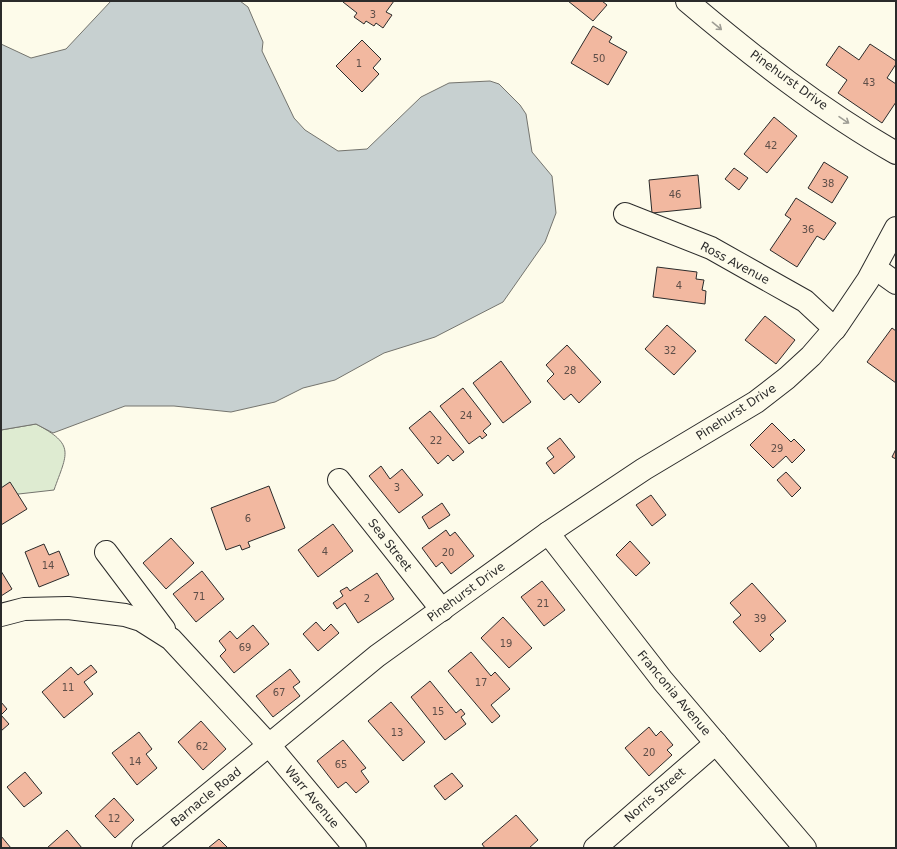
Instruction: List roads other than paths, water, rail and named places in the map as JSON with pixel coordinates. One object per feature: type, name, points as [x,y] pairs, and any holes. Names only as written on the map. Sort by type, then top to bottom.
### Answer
[{"type":"street","name":"Pinehurst Drive","points":[[687,1],[781,76],[879,144],[896,153]]},
{"type":"street","name":"Ross Avenue","points":[[625,214],[711,248],[805,301],[834,329]]},
{"type":"street","name":"Pinehurst Drive","points":[[269,745],[377,656],[548,533],[644,469],[762,397],[799,367],[834,329],[875,268],[896,228]]},
{"type":"street","points":[[875,268],[896,283]]},
{"type":"street","name":"Sea Street","points":[[339,480],[442,610]]},
{"type":"street","name":"Franconia Avenue","points":[[548,533],[663,681],[805,848]]},
{"type":"street","points":[[106,552],[171,639],[269,745]]},
{"type":"street","points":[[1,615],[24,609],[68,608],[125,615],[141,620],[171,639]]},
{"type":"street","name":"Norris Street","points":[[595,848],[716,743]]},
{"type":"street","name":"Barnacle Road","points":[[143,848],[269,745]]},
{"type":"street","name":"Warr Avenue","points":[[269,745],[355,848]]}]
